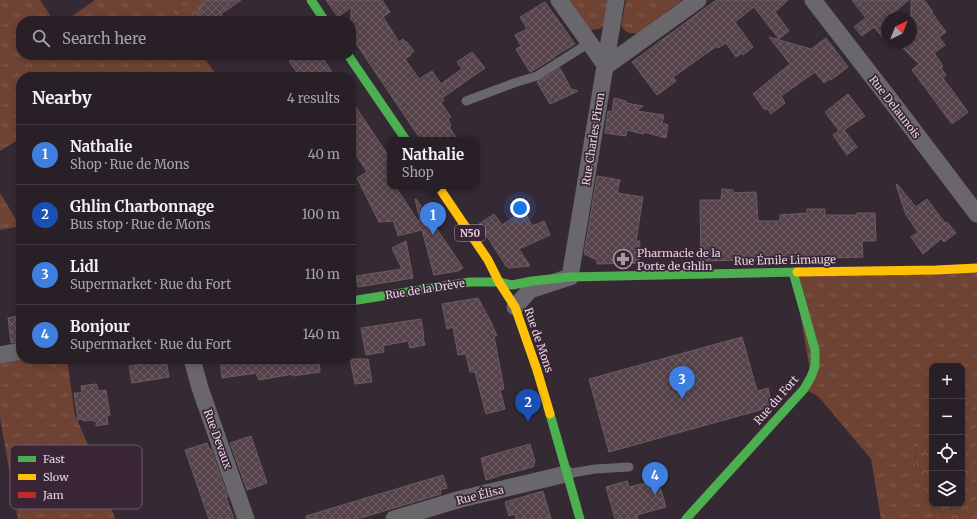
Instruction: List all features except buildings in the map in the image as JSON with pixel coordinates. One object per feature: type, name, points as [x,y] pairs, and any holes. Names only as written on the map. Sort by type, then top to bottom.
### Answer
[{"type":"street","points":[[311,0],[322,16]]},
{"type":"street","points":[[559,0],[606,66],[698,0]]},
{"type":"street","name":"Rue Charles Piron","points":[[570,278],[616,0]]},
{"type":"street","name":"Rue Delaunois","points":[[812,0],[977,214]]},
{"type":"street","points":[[351,60],[404,137]]},
{"type":"street","name":"Rue de Mons","points":[[440,189],[488,260],[499,282],[515,307],[537,370],[580,519]]},
{"type":"street","name":"Rue Émile Limauge","points":[[499,282],[512,285],[532,281],[570,278],[977,268]]},
{"type":"street","name":"Rue du Fort","points":[[686,519],[804,389],[812,377],[816,366],[815,350],[793,272]]},
{"type":"street","points":[[515,307],[530,290],[570,278]]},
{"type":"street","name":"Rue de la Drève","points":[[356,300],[470,282],[499,282]]},
{"type":"street","points":[[0,355],[16,352]]},
{"type":"street","name":"Rue Devaux","points":[[193,364],[200,388],[246,519]]},
{"type":"street","name":"Rue Élisa","points":[[394,519],[461,499],[566,474]]},
{"type":"lane","points":[[466,101],[537,76],[589,43]]},
{"type":"lane","points":[[566,474],[595,468],[629,467]]},
{"type":"green space","points":[[0,0],[40,0],[51,16],[16,16],[16,60],[206,60],[214,72],[16,72],[16,141],[0,151]]},
{"type":"green space","points":[[95,0],[164,0],[175,16],[72,16]]},
{"type":"green space","points":[[164,0],[209,0],[211,4],[198,16],[175,16]]},
{"type":"green space","points":[[568,0],[610,0],[604,25],[599,29],[589,30]]},
{"type":"green space","points":[[626,0],[682,0],[638,33],[632,33],[624,30],[621,25]]},
{"type":"green space","points":[[0,193],[16,219],[16,227],[0,230]]},
{"type":"green space","points":[[977,268],[977,401],[965,407],[965,363],[929,363],[929,431],[915,444],[916,473],[929,501],[929,507],[932,507],[937,519],[881,519],[871,459],[818,396],[804,389],[811,377],[793,272]]},
{"type":"green space","points":[[0,355],[16,358],[16,364],[68,364],[75,415],[88,445],[10,445],[10,474],[0,418]]},
{"type":"green space","points":[[977,401],[977,519],[937,519],[932,507],[965,507],[965,407]]},
{"type":"green space","points":[[929,431],[929,501],[916,473],[915,444]]},
{"type":"green space","points":[[16,509],[112,509],[115,519],[18,519]]},
{"type":"traffic: fast","points":[[311,0],[322,16]]},
{"type":"traffic: fast","points":[[351,60],[404,137]]},
{"type":"traffic: fast","points":[[686,519],[804,389],[811,377],[815,366],[815,350],[793,272]]},
{"type":"traffic: fast","points":[[356,300],[470,282],[499,282],[512,285],[532,281],[570,277],[797,272]]},
{"type":"traffic: fast","points":[[550,414],[580,519]]},
{"type":"traffic: slow","points":[[440,189],[488,260],[499,282],[515,307],[537,370],[550,414]]},
{"type":"traffic: slow","points":[[797,272],[977,268]]},
{"type":"place","name":"Nathalie","points":[[433,235]]},
{"type":"place","name":"Pharmacie de la Porte de Ghlin","points":[[623,259]]},
{"type":"place","name":"Lidl","points":[[682,399]]},
{"type":"place","name":"Ghlin Charbonnage","points":[[528,422]]},
{"type":"place","name":"Bonjour","points":[[655,495]]}]
